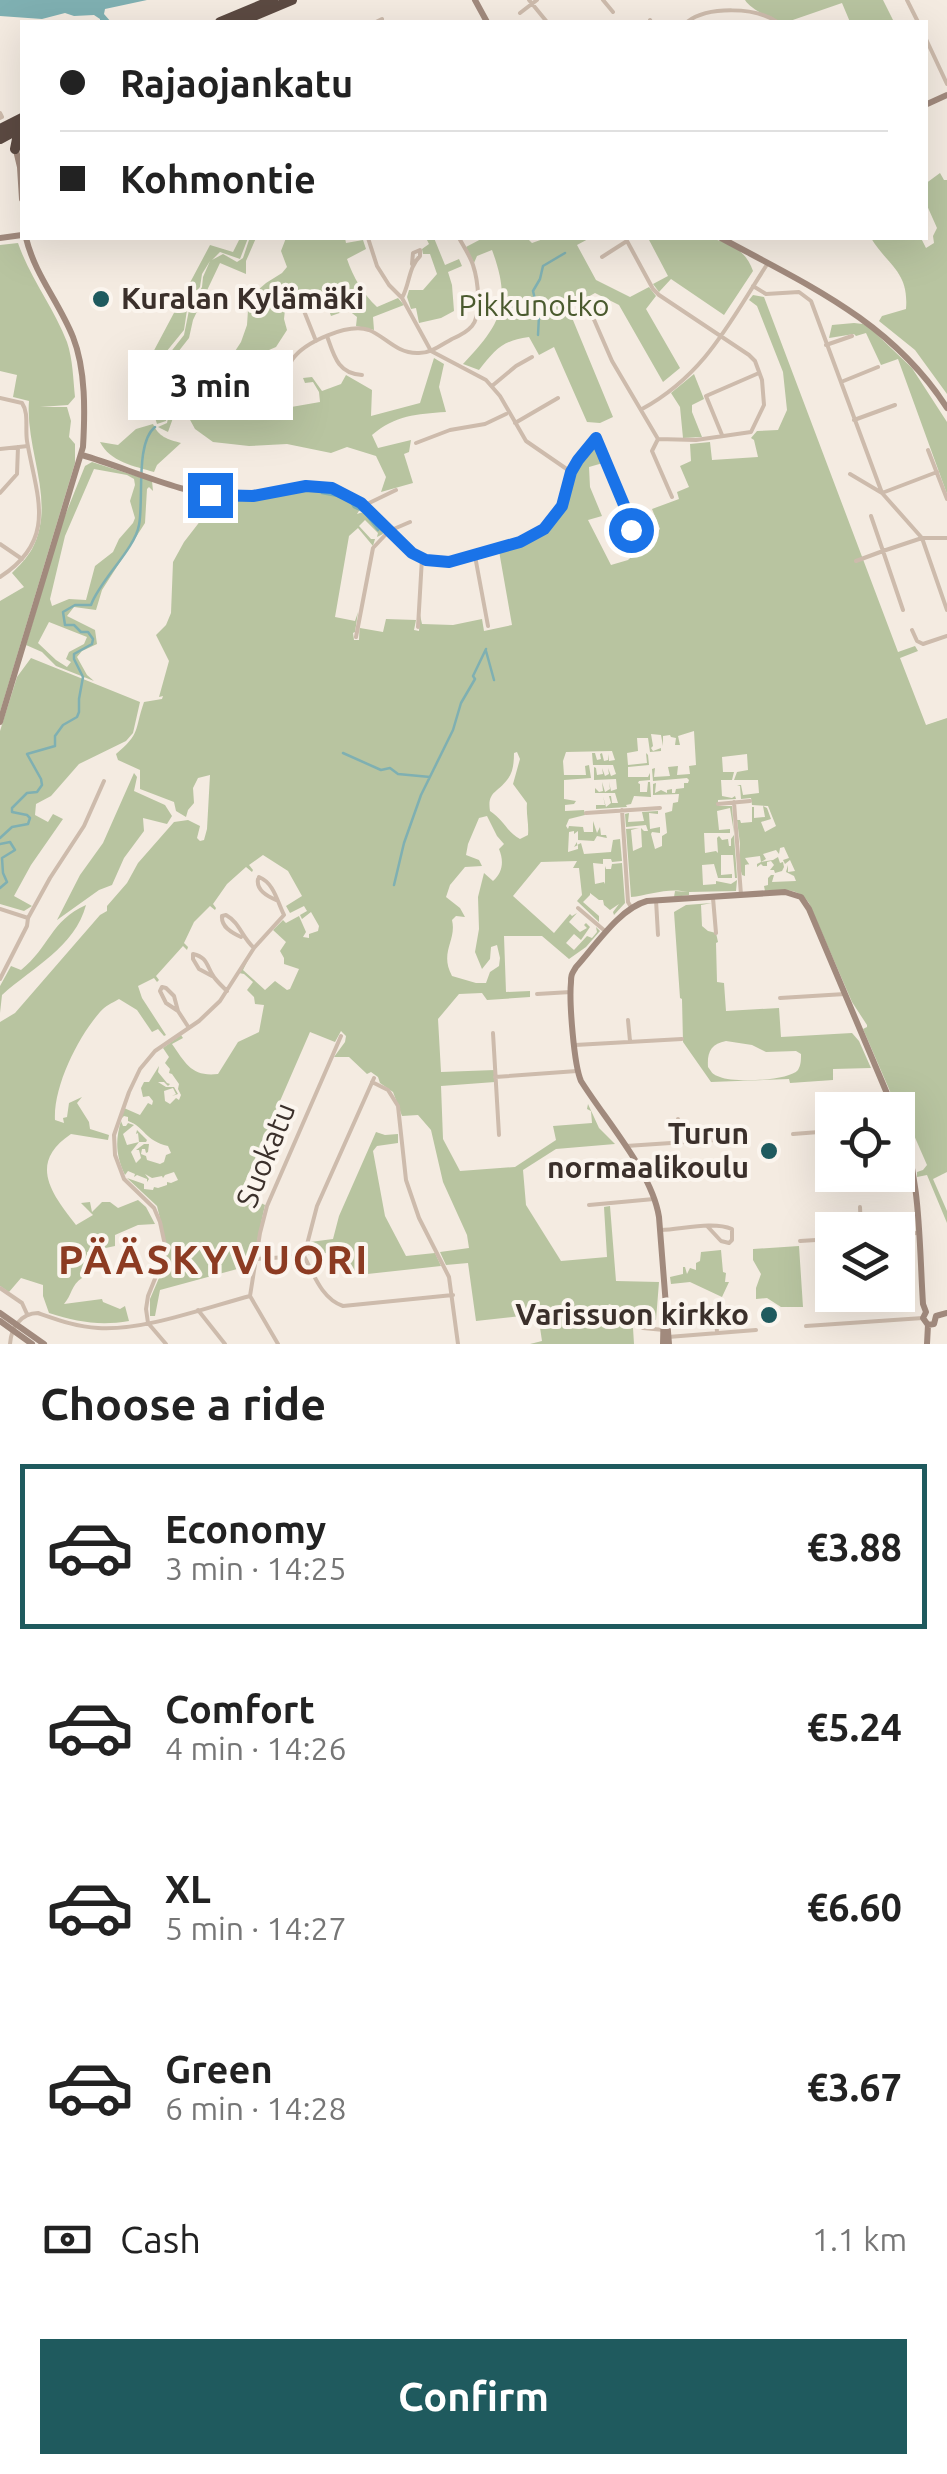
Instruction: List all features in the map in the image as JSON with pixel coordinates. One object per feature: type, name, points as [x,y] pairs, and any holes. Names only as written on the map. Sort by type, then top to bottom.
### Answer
[{"type":"highway","points":[[225,20],[274,0]]},
{"type":"highway","points":[[243,20],[292,0]]},
{"type":"street","points":[[603,0],[612,12]]},
{"type":"street","points":[[520,13],[533,1]]},
{"type":"street","points":[[690,20],[737,10],[774,20]]},
{"type":"street","points":[[928,42],[944,70],[947,84]]},
{"type":"street","points":[[9,131],[20,167]]},
{"type":"street","points":[[0,722],[82,455],[83,413],[76,348],[26,240]]},
{"type":"street","points":[[369,240],[376,266],[402,298],[431,351],[476,372],[492,386],[529,444],[571,472]]},
{"type":"street","points":[[288,382],[288,368],[296,356],[343,330],[373,332],[402,351],[414,353],[431,351],[461,334],[475,322],[478,311],[474,266],[461,240]]},
{"type":"street","points":[[725,240],[877,329],[912,362],[947,408]]},
{"type":"street","points":[[602,257],[627,241],[657,293],[749,355],[760,373],[764,405],[751,432],[688,440],[658,439]]},
{"type":"street","points":[[641,410],[699,366],[768,263]]},
{"type":"street","points":[[402,298],[412,264]]},
{"type":"street","points":[[752,286],[766,294],[804,294],[811,301],[882,492]]},
{"type":"street","points":[[604,309],[592,314],[612,361],[658,439]]},
{"type":"street","points":[[304,312],[316,342]]},
{"type":"street","points":[[326,336],[340,367],[362,375]]},
{"type":"street","points":[[826,345],[852,336]]},
{"type":"street","points":[[492,386],[532,357]]},
{"type":"street","points":[[841,382],[878,368]]},
{"type":"street","points":[[722,436],[706,396],[760,373]]},
{"type":"street","points":[[0,398],[22,403],[26,408],[28,446],[40,509],[37,530],[22,560],[0,577]]},
{"type":"street","points":[[514,423],[558,398]]},
{"type":"street","points":[[854,420],[895,405]]},
{"type":"street","points":[[416,442],[450,430],[485,424],[508,413]]},
{"type":"street","points":[[82,455],[210,495],[253,496],[318,486],[344,492],[412,553],[449,562],[530,538],[544,529],[562,506],[571,472],[596,438],[632,528],[619,534],[613,525]]},
{"type":"street","points":[[658,439],[652,451],[672,497]]},
{"type":"street","points":[[0,493],[17,474],[18,446]]},
{"type":"street","points":[[0,448],[28,446]]},
{"type":"street","points":[[928,450],[947,499]]},
{"type":"street","points":[[882,492],[937,472]]},
{"type":"street","points":[[850,474],[882,492],[922,538],[947,610]]},
{"type":"street","points":[[364,506],[396,490]]},
{"type":"street","points":[[871,516],[903,610]]},
{"type":"street","points":[[356,637],[370,554],[388,531],[410,522]]},
{"type":"street","points":[[856,561],[922,538],[947,538]]},
{"type":"street","points":[[0,544],[22,560]]},
{"type":"street","points":[[475,556],[488,626]]},
{"type":"street","points":[[418,627],[422,558]]},
{"type":"street","points":[[912,630],[917,642],[923,644],[947,636]]},
{"type":"street","points":[[0,978],[50,878],[84,826],[104,781]]},
{"type":"street","points":[[734,802],[741,895]]},
{"type":"street","points":[[718,804],[750,802]]},
{"type":"street","points":[[586,813],[660,808]]},
{"type":"street","points":[[622,810],[630,908]]},
{"type":"street","points":[[166,1344],[148,1322],[146,1302],[162,1266],[164,1237],[154,1208],[123,1177],[115,1156],[114,1135],[140,1069],[158,1048],[206,1014],[284,914],[271,886],[259,877],[261,890],[276,900]]},
{"type":"street","points":[[666,1337],[656,1198],[577,1071],[570,992],[574,970],[607,933],[639,903],[797,894],[805,901],[886,1092]]},
{"type":"street","points":[[713,896],[716,933]]},
{"type":"street","points":[[656,900],[658,935]]},
{"type":"street","points":[[578,908],[607,933]]},
{"type":"street","points":[[0,910],[28,918]]},
{"type":"street","points":[[241,937],[233,919],[222,916],[226,928],[254,948]]},
{"type":"street","points":[[212,976],[206,960],[194,954],[192,959],[197,967],[227,990]]},
{"type":"street","points":[[178,1011],[164,1001],[162,987],[174,996],[189,1028]]},
{"type":"street","points":[[536,994],[570,992]]},
{"type":"street","points":[[780,998],[845,994]]},
{"type":"street","points":[[628,1020],[630,1042]]},
{"type":"street","points":[[492,1034],[499,1134]]},
{"type":"street","name":"Suokatu","points":[[250,1296],[267,1206],[341,1036]]},
{"type":"street","points":[[574,1045],[682,1039]]},
{"type":"street","points":[[495,1077],[577,1071]]},
{"type":"street","points":[[453,1295],[355,1306],[338,1304],[326,1296],[304,1256],[317,1206],[373,1080],[396,1101],[406,1180],[453,1295],[458,1344]]},
{"type":"street","points":[[678,1119],[679,1142]]},
{"type":"street","points":[[793,1134],[815,1132]]},
{"type":"street","points":[[624,1146],[731,1139]]},
{"type":"street","points":[[914,1192],[927,1344]]},
{"type":"street","points":[[590,1205],[656,1198]]},
{"type":"street","points":[[860,1206],[860,1212]]},
{"type":"street","points":[[660,1230],[708,1227],[730,1227],[732,1241],[723,1242],[708,1227]]},
{"type":"street","points":[[800,1241],[815,1240]]},
{"type":"street","points":[[255,1259],[304,1256]]},
{"type":"street","points":[[0,1288],[22,1303],[27,1314]]},
{"type":"street","points":[[10,1344],[15,1328],[27,1314],[38,1313],[74,1325],[122,1328],[250,1296],[278,1344]]},
{"type":"street","points":[[198,1310],[225,1344]]},
{"type":"street","points":[[716,1312],[717,1333]]},
{"type":"street","points":[[806,1326],[926,1318],[932,1312],[936,1316],[947,1313]]},
{"type":"street","points":[[0,1313],[32,1344]]},
{"type":"street","points":[[614,1315],[666,1337],[756,1330]]},
{"type":"street","points":[[0,1322],[44,1344]]},
{"type":"green space","points":[[745,0],[883,0],[893,20],[849,20],[842,3],[793,20],[778,20]]},
{"type":"green space","points":[[940,173],[947,180],[947,394],[915,350],[879,321],[882,316],[906,309],[906,296],[901,277],[873,240],[922,240],[926,248],[934,243],[937,228],[928,208],[928,182]]},
{"type":"green space","points":[[239,240],[247,240],[240,259],[220,252],[212,260],[223,254],[237,262],[243,258],[249,240],[255,240],[246,261],[246,274],[220,263],[193,320],[189,338],[171,361],[168,379],[173,418],[168,432],[158,427],[167,423],[170,408],[160,377],[162,363],[184,335],[189,310],[210,261],[187,310],[184,330],[162,357],[158,380],[169,411],[166,421],[157,424],[151,405],[158,405],[147,377],[150,358],[210,245],[233,252]]},
{"type":"green space","points":[[285,240],[363,240],[366,249],[347,259],[359,285],[377,307],[398,298],[404,305],[373,317],[374,330],[356,326],[357,317],[348,310],[331,316],[326,302],[314,290],[286,300],[287,330],[276,347],[269,350],[266,366],[274,410],[320,402],[313,382],[305,383],[303,378],[312,377],[322,391],[341,384],[346,375],[372,390],[371,416],[420,403],[434,358],[444,364],[439,387],[446,412],[407,417],[372,435],[378,448],[411,440],[409,452],[404,454],[413,483],[381,492],[386,477],[376,456],[347,447],[331,453],[287,444],[249,446],[213,442],[195,429],[189,418],[241,342],[248,310],[258,290],[287,267],[281,251]]},
{"type":"green space","points":[[427,240],[435,240],[445,265],[459,259],[462,266],[448,272],[454,311],[419,323],[416,308],[411,309],[407,297],[409,290],[423,290],[437,274],[430,254],[423,254],[422,249],[429,244]]},
{"type":"green space","name":"Pikkunotko","points":[[479,240],[586,240],[577,245],[596,280],[630,297],[649,287],[656,296],[646,309],[680,368],[663,382],[619,305],[595,293],[568,308],[613,417],[600,423],[587,422],[554,347],[539,355],[529,337],[500,347],[479,370],[463,364],[494,325],[502,299],[492,250],[477,256],[474,263],[466,247]]},
{"type":"green space","points":[[649,240],[723,242],[746,257],[753,271],[724,315],[671,279],[659,292],[653,284],[668,276]]},
{"type":"green space","points":[[18,243],[69,349],[75,397],[68,405],[40,407],[67,407],[75,463],[0,712],[0,601],[24,587],[12,573],[32,549],[42,513],[29,401],[13,397],[17,375],[0,371],[0,245]]},
{"type":"green space","points":[[753,295],[764,297],[898,652],[915,646],[918,651],[900,658],[926,725],[947,718],[947,1172],[933,1179],[947,1211],[947,1223],[927,1175],[917,1177],[917,1172],[927,1165],[915,1138],[915,1092],[890,1092],[863,1029],[867,1025],[852,1002],[809,903],[795,892],[765,891],[771,875],[772,882],[796,881],[786,872],[788,865],[788,872],[795,871],[790,860],[785,864],[783,860],[789,858],[784,847],[779,854],[776,850],[763,854],[766,859],[761,862],[760,856],[745,858],[749,864],[745,865],[745,876],[742,875],[737,820],[752,822],[752,807],[754,818],[765,817],[763,806],[771,819],[761,822],[765,832],[776,826],[768,806],[752,805],[751,798],[741,799],[737,785],[741,785],[743,795],[759,793],[758,780],[734,780],[737,772],[748,770],[747,754],[722,757],[723,772],[734,772],[732,780],[721,780],[722,796],[736,799],[718,800],[718,806],[732,806],[734,833],[730,808],[717,811],[719,830],[730,829],[730,833],[704,833],[705,853],[718,853],[719,836],[728,839],[731,846],[734,835],[737,878],[733,855],[721,855],[721,875],[732,874],[732,878],[718,878],[714,864],[702,865],[703,885],[716,881],[731,884],[737,880],[736,891],[689,892],[674,897],[675,891],[688,892],[674,890],[631,897],[626,829],[639,828],[631,830],[633,851],[642,847],[641,828],[648,831],[646,825],[626,827],[625,814],[629,813],[628,822],[644,821],[642,812],[658,811],[649,813],[650,829],[660,827],[660,833],[651,834],[655,849],[662,846],[662,836],[667,833],[665,813],[672,811],[679,794],[653,795],[653,784],[656,783],[655,793],[672,789],[675,793],[689,780],[653,781],[652,769],[655,768],[654,777],[670,776],[668,767],[678,766],[677,775],[690,774],[689,766],[696,765],[694,731],[678,736],[680,745],[675,745],[676,738],[670,735],[663,736],[663,746],[661,735],[651,734],[651,748],[661,751],[650,752],[648,738],[637,738],[638,751],[627,753],[628,765],[647,763],[646,753],[649,765],[628,767],[628,777],[648,777],[650,773],[650,780],[638,783],[640,792],[647,792],[650,782],[651,797],[634,796],[627,807],[596,809],[596,805],[605,805],[603,796],[606,807],[611,803],[609,796],[612,803],[618,803],[615,793],[595,793],[595,788],[603,791],[602,782],[605,792],[610,789],[609,782],[611,791],[617,789],[616,779],[594,780],[594,767],[597,775],[603,774],[602,768],[605,776],[609,774],[608,768],[611,776],[616,774],[613,765],[593,765],[592,753],[597,760],[602,753],[604,761],[608,754],[609,761],[615,760],[612,751],[566,752],[564,775],[586,775],[585,766],[589,765],[591,778],[564,780],[564,799],[576,801],[565,805],[565,811],[584,810],[585,815],[569,819],[566,826],[593,832],[593,821],[597,833],[600,827],[601,835],[607,838],[578,840],[578,831],[569,832],[568,852],[578,849],[578,845],[574,847],[577,842],[584,854],[611,852],[613,840],[620,839],[622,861],[603,859],[603,864],[593,863],[595,884],[605,884],[605,866],[611,869],[612,864],[622,863],[625,903],[614,915],[619,904],[610,910],[603,900],[590,893],[583,902],[599,916],[599,922],[577,901],[582,895],[579,868],[573,868],[577,861],[541,862],[513,896],[554,933],[570,914],[577,913],[569,922],[580,932],[587,928],[586,923],[590,927],[581,940],[574,934],[566,943],[574,950],[587,936],[592,938],[596,927],[600,931],[569,959],[542,936],[504,936],[506,992],[530,991],[530,997],[487,1000],[482,993],[459,994],[438,1019],[441,1072],[495,1070],[495,1082],[441,1086],[443,1139],[460,1171],[515,1167],[556,1140],[553,1126],[592,1123],[588,1104],[599,1128],[615,1144],[556,1149],[523,1170],[526,1205],[561,1261],[607,1257],[604,1207],[610,1206],[616,1281],[659,1282],[656,1320],[609,1304],[602,1317],[606,1323],[633,1328],[634,1344],[530,1344],[542,1341],[538,1314],[476,1321],[468,1263],[446,1265],[440,1252],[469,1248],[443,1182],[431,1130],[418,1115],[402,1116],[393,1092],[378,1077],[367,1074],[349,1057],[334,1057],[345,1042],[341,1031],[335,1042],[310,1032],[240,1193],[265,1205],[252,1265],[160,1290],[155,1316],[150,1316],[150,1299],[165,1264],[165,1239],[157,1206],[127,1178],[153,1190],[178,1180],[174,1172],[163,1178],[145,1174],[147,1182],[128,1171],[125,1175],[117,1148],[118,1135],[121,1121],[123,1126],[134,1125],[123,1134],[127,1145],[139,1142],[131,1152],[136,1163],[141,1158],[136,1150],[144,1144],[149,1144],[148,1152],[142,1149],[141,1154],[147,1160],[164,1162],[171,1153],[168,1146],[150,1137],[128,1117],[121,1119],[124,1108],[140,1115],[148,1103],[152,1105],[149,1096],[143,1097],[141,1088],[159,1066],[158,1072],[170,1084],[158,1082],[166,1087],[174,1087],[178,1094],[172,1096],[176,1094],[173,1088],[164,1091],[165,1101],[170,1104],[176,1098],[179,1100],[179,1084],[169,1073],[165,1063],[169,1057],[163,1048],[181,1035],[183,1038],[172,1044],[186,1063],[196,1071],[218,1074],[238,1042],[259,1032],[264,1005],[255,1004],[247,990],[253,982],[239,973],[248,960],[243,970],[265,990],[275,981],[290,989],[299,969],[284,964],[280,951],[286,942],[273,930],[283,920],[286,923],[299,916],[306,932],[303,937],[309,938],[319,926],[311,912],[302,919],[300,915],[307,911],[304,906],[290,913],[286,906],[302,896],[288,871],[263,855],[249,865],[252,872],[246,867],[227,884],[213,904],[215,910],[210,906],[194,922],[184,943],[187,950],[183,946],[156,976],[159,980],[154,978],[138,986],[166,1035],[158,1029],[152,1032],[137,1010],[119,999],[102,1010],[83,1035],[58,1093],[55,1120],[64,1123],[69,1103],[82,1097],[77,1103],[90,1129],[109,1135],[108,1140],[71,1134],[50,1156],[48,1178],[67,1213],[76,1225],[93,1215],[81,1203],[90,1202],[92,1212],[102,1202],[118,1208],[138,1200],[155,1224],[138,1225],[115,1235],[115,1246],[87,1252],[88,1273],[83,1274],[64,1304],[102,1299],[120,1309],[125,1306],[129,1321],[98,1323],[59,1316],[49,1313],[43,1285],[21,1278],[9,1292],[0,1286],[0,1022],[15,1013],[107,911],[138,863],[174,822],[188,820],[200,826],[200,841],[207,829],[210,775],[198,778],[193,788],[194,803],[186,817],[176,811],[174,802],[140,789],[140,770],[118,760],[116,754],[133,736],[144,702],[162,699],[163,696],[159,697],[169,661],[156,635],[171,613],[173,562],[211,501],[245,501],[306,488],[337,492],[362,506],[357,514],[366,511],[383,534],[377,537],[378,533],[365,520],[359,526],[375,539],[373,546],[358,528],[349,536],[335,617],[355,621],[358,612],[354,640],[359,640],[360,618],[360,628],[383,632],[386,619],[416,620],[414,630],[419,631],[420,615],[422,624],[453,625],[482,619],[484,631],[512,625],[499,551],[539,535],[556,522],[579,466],[592,446],[596,445],[603,463],[589,467],[590,487],[602,516],[588,520],[611,565],[628,560],[660,529],[652,509],[679,499],[677,492],[689,487],[680,466],[691,461],[690,444],[710,442],[712,460],[758,457],[751,438],[757,431],[778,430],[787,410],[783,372],[757,306],[749,300]],"holes":[[[514,753],[520,759],[513,784],[527,803],[528,827],[528,835],[520,839],[490,811],[489,805],[491,796],[511,774]],[[487,816],[504,844],[499,849],[502,862],[493,881],[484,873],[478,897],[475,952],[482,969],[490,959],[491,947],[497,945],[499,966],[490,972],[486,983],[476,983],[452,976],[448,968],[452,920],[465,917],[446,897],[450,885],[465,867],[482,866],[479,860],[466,855],[479,818]]]},
{"type":"green space","points":[[854,323],[870,328],[912,368],[947,422],[947,494],[898,359],[881,365],[866,333],[829,338],[832,325]]},
{"type":"green space","points":[[694,374],[704,399],[692,405],[692,412],[702,437],[683,438],[680,407],[671,393]]},
{"type":"green space","points":[[153,424],[164,437],[181,443],[154,472],[116,459],[100,442],[118,445],[136,429]]},
{"type":"green space","points":[[92,462],[152,481],[153,491],[147,489],[145,523],[102,590],[96,610],[74,607],[67,616],[95,630],[97,644],[77,657],[94,681],[56,666],[42,652],[26,645],[62,523],[85,466]],"holes":[[[94,469],[134,479],[130,501],[135,518],[113,552],[95,566],[86,600],[69,599],[52,606],[50,599],[65,536]],[[49,622],[87,637],[84,644],[69,652],[66,659],[71,662],[67,667],[38,643]]]},
{"type":"green space","points":[[31,658],[140,702],[133,733],[126,741],[79,764],[51,796],[36,804],[35,815],[48,822],[53,814],[63,819],[14,896],[32,906],[24,911],[0,904],[0,731],[17,677]]},
{"type":"green space","points":[[134,773],[134,791],[165,805],[172,816],[167,824],[143,818],[144,831],[124,858],[112,885],[57,920],[80,875],[103,843]]},
{"type":"green space","points":[[778,857],[784,867],[775,873],[770,870],[774,865],[771,861],[767,866],[757,864]]},
{"type":"green space","points":[[712,903],[701,905],[702,926],[716,933],[717,982],[724,983],[726,1011],[779,1008],[781,1037],[852,1033],[871,1068],[833,1069],[833,1080],[711,1082],[683,1042],[674,912],[686,905]],"holes":[[[726,1041],[752,1045],[766,1052],[796,1051],[801,1054],[798,1070],[784,1077],[748,1080],[720,1077],[708,1067],[709,1053],[717,1044]]]},
{"type":"green space","points":[[86,905],[81,920],[63,945],[2,995],[0,1013],[0,986],[11,966],[21,970],[65,918]]},
{"type":"green space","points":[[376,1132],[398,1134],[398,1143],[377,1146],[373,1151],[385,1216],[406,1256],[435,1253],[441,1266],[349,1276],[335,1252],[308,1255],[310,1242],[333,1239],[339,1216]]},
{"type":"green space","points":[[799,1246],[803,1307],[781,1307],[767,1298],[756,1299],[761,1274],[753,1260],[753,1249]]},
{"type":"green space","points":[[721,1250],[725,1282],[729,1282],[722,1297],[690,1282],[671,1284],[670,1277],[683,1274],[683,1267],[687,1274],[690,1268],[696,1270],[701,1252]]},
{"type":"water","points":[[0,0],[147,0],[105,9],[109,20],[65,13],[42,19],[0,16]]},
{"type":"waterway","name":"Pikkunotko","points":[[538,335],[539,316],[533,291],[543,266],[565,253]]},
{"type":"waterway","points":[[0,838],[12,827],[28,824],[30,818],[12,812],[12,808],[42,785],[27,754],[55,746],[55,736],[79,712],[83,677],[74,654],[92,644],[93,639],[88,632],[65,625],[63,612],[75,605],[91,605],[136,534],[142,458],[155,427]]},
{"type":"waterway","points":[[322,493],[343,497]]},
{"type":"waterway","points":[[349,499],[363,511]]},
{"type":"waterway","points":[[365,513],[378,530]]},
{"type":"waterway","points":[[394,885],[421,795],[486,649]]},
{"type":"waterway","points":[[486,651],[494,680]]},
{"type":"waterway","points":[[343,753],[381,770],[390,768],[398,774],[430,777]]},
{"type":"waterway","points":[[0,844],[10,842],[15,850],[2,858],[7,882],[0,888]]},
{"type":"place","name":"Kuralan Kylämäki","points":[[101,299]]},
{"type":"place","name":"Turun normaalikoulu","points":[[769,1151]]},
{"type":"place","name":"Varissuon kirkko","points":[[769,1315]]},
{"type":"district","name":"PÄÄSKYVUORI","points":[[214,1260]]},
{"type":"route","points":[[210,495],[253,496],[306,486],[332,488],[361,503],[412,553],[426,560],[449,562],[520,542],[544,529],[562,506],[571,472],[596,438],[632,524],[631,530]]}]
